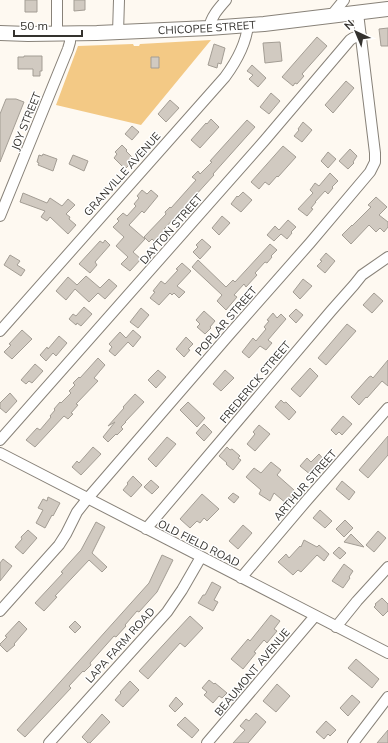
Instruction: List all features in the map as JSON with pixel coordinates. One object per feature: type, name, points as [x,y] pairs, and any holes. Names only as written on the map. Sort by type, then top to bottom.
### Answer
[{"type":"main road","name":"CHICOPEE STREET","points":[[0,33],[118,33],[208,28],[248,25],[388,9]]},
{"type":"street","name":"JOY STREET","points":[[0,216],[70,42],[63,34],[57,0]]},
{"type":"street","points":[[118,33],[119,0]]},
{"type":"street","points":[[208,28],[214,14],[226,0]]},
{"type":"street","points":[[331,16],[344,0]]},
{"type":"street","name":"POPLAR STREET","points":[[0,611],[59,545],[77,512],[88,498],[370,172],[374,162],[375,153],[358,13]]},
{"type":"street","name":"GRANVILLE AVENUE","points":[[0,331],[225,77],[233,66],[242,47],[248,25]]},
{"type":"street","name":"DAYTON STREET","points":[[0,440],[260,146],[350,40],[361,35]]},
{"type":"street","name":"FREDERICK STREET","points":[[146,529],[362,275],[388,257]]},
{"type":"street","name":"ARTHUR STREET","points":[[241,578],[298,510],[388,408]]},
{"type":"street","name":"OLD FIELD ROAD","points":[[0,453],[388,653]]},
{"type":"street","name":"LAPA FARM ROAD","points":[[49,743],[167,612],[201,557]]},
{"type":"street","points":[[336,626],[388,567]]},
{"type":"street","name":"BEAUMONT AVENUE","points":[[207,743],[316,616]]},
{"type":"street","points":[[353,743],[388,697]]},
{"type":"shaded area","points":[[211,40],[141,125],[56,105],[78,46],[133,44],[134,46],[139,46],[140,44]]},
{"type":"building","points":[[25,0],[37,0],[37,12],[25,12]]},
{"type":"building","points":[[74,0],[85,0],[85,10],[74,11]]},
{"type":"building","points":[[388,28],[388,46],[381,46],[379,29]]},
{"type":"building","points":[[317,37],[327,46],[302,74],[304,76],[297,84],[295,83],[293,86],[282,77]]},
{"type":"building","points":[[280,42],[282,61],[265,63],[263,43]]},
{"type":"building","points":[[214,44],[225,48],[221,64],[218,63],[217,68],[208,65]]},
{"type":"building","points":[[42,56],[42,71],[40,71],[40,76],[33,76],[33,69],[18,69],[18,57]]},
{"type":"building","points":[[151,57],[159,57],[159,68],[151,68]]},
{"type":"building","points":[[252,65],[266,78],[258,87],[249,79],[253,75],[247,71]]},
{"type":"building","points":[[346,81],[354,88],[333,113],[325,105]]},
{"type":"building","points":[[271,93],[280,101],[269,114],[260,107]]},
{"type":"building","points":[[6,99],[16,99],[24,102],[0,162],[0,114]]},
{"type":"building","points":[[170,100],[179,108],[166,122],[158,114]]},
{"type":"building","points":[[211,119],[219,127],[200,148],[191,140]]},
{"type":"building","points":[[247,120],[255,127],[184,208],[185,210],[180,216],[178,214],[164,229],[166,230],[155,242],[152,239],[149,242],[144,237],[166,214],[165,212],[170,207],[171,208],[196,180],[192,177],[198,171],[200,174],[212,162],[210,161]]},
{"type":"building","points":[[303,122],[312,130],[302,142],[294,136]]},
{"type":"building","points":[[132,126],[139,132],[132,140],[125,134]]},
{"type":"building","points":[[122,145],[132,157],[131,158],[133,161],[125,169],[114,158],[117,154],[115,152]]},
{"type":"building","points":[[283,146],[296,157],[269,185],[265,182],[259,189],[251,182]]},
{"type":"building","points":[[350,149],[357,156],[353,162],[354,163],[348,169],[339,161]]},
{"type":"building","points":[[328,152],[336,159],[328,168],[321,161]]},
{"type":"building","points":[[43,154],[57,159],[53,171],[38,165],[39,163],[37,162],[39,155],[42,156]]},
{"type":"building","points":[[73,155],[88,161],[84,171],[69,164]]},
{"type":"building","points":[[330,173],[338,181],[328,194],[325,191],[315,202],[311,208],[313,209],[307,216],[298,209],[313,193],[310,190],[315,183],[319,186]]},
{"type":"building","points":[[142,190],[147,194],[151,190],[158,196],[144,213],[142,211],[129,225],[145,239],[133,252],[141,259],[130,271],[121,264],[128,257],[116,246],[124,237],[113,227],[119,221],[117,219],[123,213],[127,216],[136,206],[134,204],[139,198],[137,196]]},
{"type":"building","points":[[243,192],[252,200],[241,212],[231,204],[237,196],[238,197]]},
{"type":"building","points":[[23,193],[47,203],[50,198],[62,206],[68,199],[75,205],[66,214],[76,225],[68,234],[50,217],[47,221],[41,217],[45,211],[20,202]]},
{"type":"building","points":[[376,197],[387,207],[379,215],[388,222],[388,227],[384,232],[380,228],[376,232],[369,225],[351,244],[342,235],[371,207],[368,205]]},
{"type":"building","points":[[222,216],[230,223],[219,235],[212,228]]},
{"type":"building","points":[[288,220],[296,227],[287,239],[281,234],[274,241],[267,235],[275,226],[279,230]]},
{"type":"building","points":[[202,239],[211,247],[200,259],[193,252],[198,247],[196,245]]},
{"type":"building","points":[[105,240],[110,245],[95,262],[97,265],[90,273],[79,264],[100,241],[103,243]]},
{"type":"building","points":[[270,244],[277,250],[267,263],[265,262],[255,273],[257,275],[246,287],[244,284],[234,295],[237,297],[226,310],[217,301],[222,295],[192,267],[198,260],[226,287],[233,280],[235,282]]},
{"type":"building","points":[[326,253],[335,261],[325,273],[317,266],[322,261],[320,260]]},
{"type":"building","points":[[10,255],[20,261],[17,265],[25,270],[21,276],[4,265]]},
{"type":"building","points":[[182,263],[191,271],[177,286],[185,292],[179,298],[174,293],[172,295],[170,293],[159,305],[150,298],[155,292],[153,291],[161,281],[165,284],[178,270],[176,269]]},
{"type":"building","points":[[86,276],[100,288],[109,279],[117,286],[105,299],[98,293],[89,302],[75,289],[66,300],[56,291],[68,277],[77,285]]},
{"type":"building","points":[[303,279],[312,286],[300,299],[293,292]]},
{"type":"building","points":[[374,293],[383,301],[372,313],[363,305]]},
{"type":"building","points":[[84,307],[92,314],[81,326],[77,323],[76,325],[69,319],[73,314],[76,316]]},
{"type":"building","points":[[141,308],[149,315],[138,328],[130,322]]},
{"type":"building","points":[[296,309],[303,315],[296,323],[289,316]]},
{"type":"building","points":[[204,311],[215,321],[205,334],[197,327],[200,324],[196,320]]},
{"type":"building","points":[[273,313],[277,318],[281,314],[286,319],[268,340],[272,343],[266,350],[260,346],[249,358],[242,352],[253,338],[256,341],[266,329],[264,327],[269,321],[267,320]]},
{"type":"building","points":[[347,324],[356,331],[326,365],[318,358]]},
{"type":"building","points":[[22,330],[32,339],[12,359],[4,352]]},
{"type":"building","points":[[133,330],[141,337],[133,347],[128,342],[115,356],[109,351],[112,347],[109,344],[120,332],[126,338]]},
{"type":"building","points":[[59,336],[67,343],[56,356],[53,353],[46,361],[40,355],[47,347],[48,349]]},
{"type":"building","points":[[186,337],[193,344],[188,349],[190,350],[184,357],[176,349]]},
{"type":"building","points":[[98,358],[105,365],[94,378],[98,381],[76,404],[78,405],[71,413],[73,414],[68,419],[64,416],[35,447],[26,440],[37,428],[40,430],[51,417],[50,416],[55,410],[54,409],[71,393],[69,391],[75,385],[73,383],[79,377],[80,378]]},
{"type":"building","points":[[388,360],[388,386],[382,381],[359,405],[351,397],[369,377],[371,376],[373,378]]},
{"type":"building","points":[[35,364],[43,371],[32,383],[29,381],[26,384],[21,380]]},
{"type":"building","points":[[310,368],[318,376],[300,397],[291,389]]},
{"type":"building","points":[[158,370],[166,377],[156,388],[148,380]]},
{"type":"building","points":[[225,370],[234,378],[221,391],[213,384]]},
{"type":"building","points":[[10,393],[17,401],[6,413],[0,408],[0,403]]},
{"type":"building","points":[[135,394],[144,402],[121,427],[123,429],[108,442],[103,437],[115,422],[108,426]]},
{"type":"building","points":[[281,400],[284,403],[286,402],[296,412],[289,420],[275,407]]},
{"type":"building","points":[[188,402],[205,418],[197,427],[180,410]]},
{"type":"building","points":[[343,416],[352,424],[342,435],[339,432],[336,435],[331,430]]},
{"type":"building","points":[[204,424],[212,432],[204,441],[196,433]]},
{"type":"building","points":[[259,425],[270,434],[255,451],[247,444],[255,434],[253,432]]},
{"type":"building","points":[[388,436],[388,455],[368,478],[359,470]]},
{"type":"building","points":[[167,437],[176,444],[156,467],[148,459]]},
{"type":"building","points":[[93,447],[101,454],[81,475],[72,467],[77,461],[79,463]]},
{"type":"building","points":[[227,447],[230,450],[232,449],[240,456],[238,458],[241,460],[233,470],[219,456]]},
{"type":"building","points":[[319,454],[324,460],[311,475],[300,466],[307,458],[311,462]]},
{"type":"building","points":[[271,462],[281,470],[277,475],[294,490],[293,492],[295,493],[287,504],[274,493],[270,501],[259,494],[261,490],[246,477],[254,468],[261,473]]},
{"type":"building","points":[[133,476],[142,485],[131,497],[123,490]]},
{"type":"building","points":[[151,480],[159,487],[152,494],[144,487]]},
{"type":"building","points":[[342,481],[355,492],[349,500],[336,489]]},
{"type":"building","points":[[233,493],[239,497],[234,503],[228,498]]},
{"type":"building","points":[[202,494],[219,509],[207,521],[204,518],[200,523],[197,521],[190,528],[180,519]]},
{"type":"building","points":[[48,497],[60,503],[45,528],[36,523],[43,510],[38,508],[43,499],[47,501]]},
{"type":"building","points":[[320,510],[332,521],[325,528],[313,518]]},
{"type":"building","points":[[345,520],[353,528],[344,537],[336,529]]},
{"type":"building","points":[[96,522],[105,527],[92,553],[107,567],[102,572],[89,560],[55,596],[57,597],[44,611],[35,603],[63,573],[61,572],[81,550]]},
{"type":"building","points":[[243,525],[252,533],[238,549],[229,541]]},
{"type":"building","points":[[28,530],[37,538],[23,554],[15,547],[22,539],[21,537]]},
{"type":"building","points":[[378,531],[386,538],[374,552],[366,545]]},
{"type":"building","points":[[351,534],[364,547],[344,542]]},
{"type":"building","points":[[304,540],[317,547],[319,545],[329,554],[324,561],[317,555],[301,572],[298,570],[293,575],[278,562],[286,554],[289,558],[300,546],[301,547]]},
{"type":"building","points":[[339,547],[346,553],[340,559],[333,553]]},
{"type":"building","points":[[162,555],[173,560],[157,592],[139,612],[137,611],[116,637],[114,636],[90,663],[91,665],[69,686],[71,688],[25,737],[17,730],[149,583]]},
{"type":"building","points":[[3,559],[12,566],[0,581],[0,563]]},
{"type":"building","points":[[344,564],[353,571],[343,588],[332,581]]},
{"type":"building","points":[[212,582],[221,587],[214,600],[218,602],[213,611],[198,603],[203,595],[205,595]]},
{"type":"building","points":[[382,598],[388,604],[388,611],[383,616],[374,607],[376,605],[375,604]]},
{"type":"building","points":[[271,615],[280,621],[274,629],[277,631],[267,643],[264,640],[243,669],[231,659],[248,639],[250,641]]},
{"type":"building","points":[[190,616],[203,628],[185,647],[180,643],[148,679],[139,671]]},
{"type":"building","points":[[19,621],[27,629],[14,644],[15,645],[7,652],[0,644],[7,637],[5,636]]},
{"type":"building","points":[[75,621],[81,627],[75,633],[69,627]]},
{"type":"building","points":[[356,659],[379,679],[372,688],[348,668]]},
{"type":"building","points":[[209,680],[227,693],[222,698],[219,696],[213,703],[204,695],[207,692],[202,688]]},
{"type":"building","points":[[130,681],[139,690],[123,707],[115,700]]},
{"type":"building","points":[[277,684],[290,696],[276,712],[263,701]]},
{"type":"building","points":[[352,695],[360,702],[348,716],[340,708]]},
{"type":"building","points":[[176,697],[183,704],[175,712],[169,706]]},
{"type":"building","points":[[256,713],[266,722],[248,743],[233,743],[245,730],[240,726],[246,719],[249,721]]},
{"type":"building","points":[[102,714],[110,722],[90,743],[88,743],[82,737]]},
{"type":"building","points":[[185,717],[199,730],[192,738],[177,725]]},
{"type":"building","points":[[326,721],[336,730],[330,736],[328,734],[324,739],[316,732]]},
{"type":"building","points":[[388,730],[388,743],[377,743]]}]
